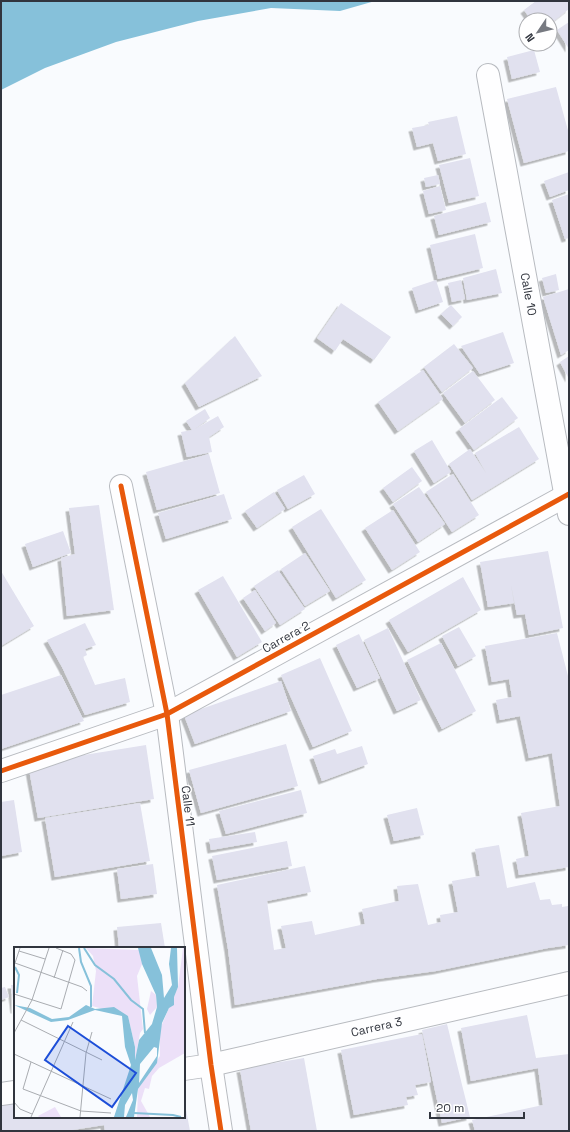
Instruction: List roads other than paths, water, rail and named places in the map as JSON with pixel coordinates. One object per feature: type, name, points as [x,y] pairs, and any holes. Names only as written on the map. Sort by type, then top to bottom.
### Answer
[{"type":"street","name":"Calle 10","points":[[488,75],[568,501]]},
{"type":"street","name":"Calle 11","points":[[121,486],[167,714],[211,1065],[221,1131]]},
{"type":"street","name":"Carrera 2","points":[[1,771],[167,714],[568,501]]},
{"type":"street","name":"Carrera 3","points":[[185,1068],[211,1065],[569,983]]},
{"type":"street","points":[[1,1094],[14,1092]]},
{"type":"water","points":[[1,1],[375,1],[340,11],[271,8],[198,21],[116,42],[45,68],[1,90]]}]
